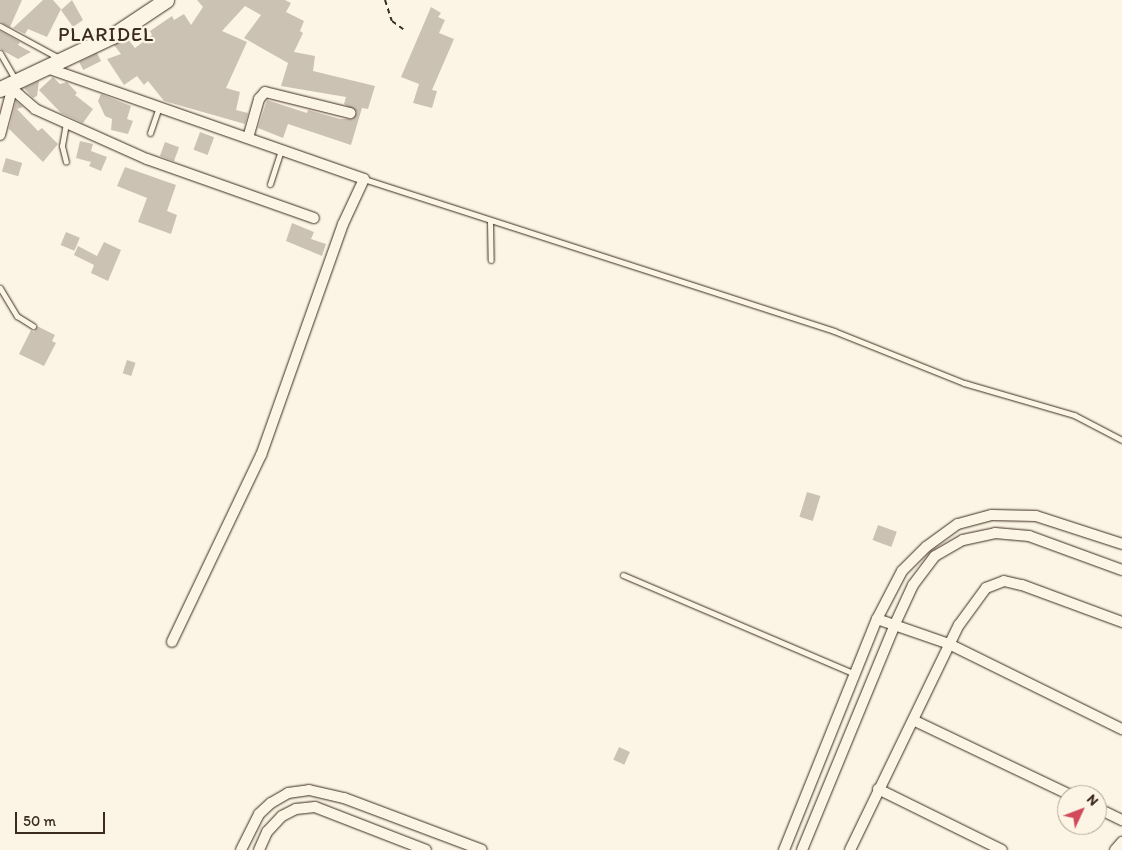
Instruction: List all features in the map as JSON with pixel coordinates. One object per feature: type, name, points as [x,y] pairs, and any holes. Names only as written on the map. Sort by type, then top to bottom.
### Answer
[{"type":"main road","points":[[10,87],[112,36],[166,0]]},
{"type":"street","points":[[47,68],[364,179],[344,224],[261,455],[172,642]]},
{"type":"street","points":[[0,134],[10,87],[35,109],[147,159],[314,218]]},
{"type":"street","points":[[248,138],[259,99],[265,92],[350,113]]},
{"type":"street","points":[[784,850],[853,673],[877,619],[902,571],[926,547],[958,524],[992,515],[1036,516],[1122,544]]},
{"type":"street","points":[[802,850],[895,624],[913,585],[935,556],[963,540],[995,533],[1029,536],[1122,570]]},
{"type":"street","points":[[850,850],[878,789],[915,721],[949,644],[986,588],[1004,581],[1122,622]]},
{"type":"street","points":[[877,619],[949,644],[1122,729]]},
{"type":"street","points":[[915,721],[1057,789]]},
{"type":"street","points":[[878,789],[1002,850]]},
{"type":"street","points":[[241,850],[259,814],[271,803],[288,793],[309,790],[344,798],[482,850]]},
{"type":"street","points":[[259,850],[267,832],[282,816],[296,809],[315,807],[426,850]]},
{"type":"street","points":[[1107,813],[1122,820]]},
{"type":"street","points":[[1115,850],[1122,842]]},
{"type":"lane","points":[[0,26],[62,60]]},
{"type":"lane","points":[[0,53],[10,87]]},
{"type":"lane","points":[[150,133],[159,106]]},
{"type":"lane","points":[[66,123],[62,146],[66,162]]},
{"type":"lane","points":[[270,184],[281,149]]},
{"type":"lane","points":[[364,179],[834,331],[964,383],[1074,415],[1122,440]]},
{"type":"lane","points":[[490,221],[492,260]]},
{"type":"lane","points":[[0,288],[17,316],[33,326]]},
{"type":"lane","points":[[623,575],[853,673]]},
{"type":"path","points":[[385,0],[392,21],[403,29]]},
{"type":"building","points":[[0,0],[22,0],[10,27],[0,22]]},
{"type":"building","points":[[43,0],[53,0],[61,9],[47,37],[28,29],[25,34],[13,28]]},
{"type":"building","points":[[72,0],[83,20],[73,27],[61,10]]},
{"type":"building","points":[[197,0],[285,0],[291,3],[286,12],[304,21],[300,31],[303,33],[294,52],[315,56],[313,71],[375,86],[368,109],[362,108],[351,145],[288,124],[283,138],[258,128],[267,100],[307,113],[308,110],[340,119],[352,119],[357,112],[344,104],[346,97],[281,86],[288,63],[244,38],[261,15],[245,6],[222,31],[247,42],[226,88],[240,92],[236,110],[248,113],[245,124],[164,101],[148,81],[144,85],[137,76],[124,85],[107,59],[121,54],[114,45],[127,38],[135,48],[152,35],[150,31],[172,16],[174,20],[184,14],[191,25],[203,7]]},
{"type":"building","points":[[431,7],[441,13],[438,17],[445,20],[439,33],[454,39],[432,90],[437,91],[432,108],[413,103],[419,84],[401,77]]},
{"type":"building","points":[[0,31],[20,42],[18,45],[31,52],[18,59],[0,49]]},
{"type":"building","points":[[97,53],[101,61],[83,70],[79,62]]},
{"type":"building","points":[[53,77],[60,84],[67,82],[77,93],[75,95],[93,109],[83,123],[61,113],[39,90]]},
{"type":"building","points":[[39,81],[37,96],[33,98],[24,88]]},
{"type":"building","points":[[101,94],[131,106],[127,119],[133,121],[128,134],[111,130],[112,119],[105,116],[98,101]]},
{"type":"building","points":[[16,101],[23,107],[17,109],[38,131],[42,128],[58,144],[43,162],[9,129]]},
{"type":"building","points":[[200,132],[214,137],[208,155],[194,150]]},
{"type":"building","points":[[80,141],[93,144],[91,151],[107,157],[101,171],[89,166],[91,162],[76,158]]},
{"type":"building","points":[[165,142],[179,147],[174,161],[160,156]]},
{"type":"building","points":[[6,158],[22,163],[18,176],[2,171]]},
{"type":"building","points":[[125,167],[176,185],[167,211],[177,215],[171,234],[138,222],[147,198],[117,186]]},
{"type":"building","points":[[292,223],[314,232],[311,239],[326,244],[322,256],[286,241]]},
{"type":"building","points":[[66,232],[80,238],[74,251],[61,245]]},
{"type":"building","points":[[104,242],[121,250],[108,281],[91,273],[94,265],[74,255],[78,246],[97,256]]},
{"type":"building","points":[[37,326],[55,335],[52,341],[56,343],[44,366],[19,354],[31,330],[34,332]]},
{"type":"building","points":[[127,360],[136,363],[131,376],[123,373]]},
{"type":"building","points":[[807,492],[820,496],[813,521],[799,517]]},
{"type":"building","points":[[878,525],[897,532],[891,547],[873,540]]},
{"type":"building","points":[[619,747],[630,752],[624,765],[613,760]]},
{"type":"district","name":"PLARIDEL","points":[[106,34]]}]
